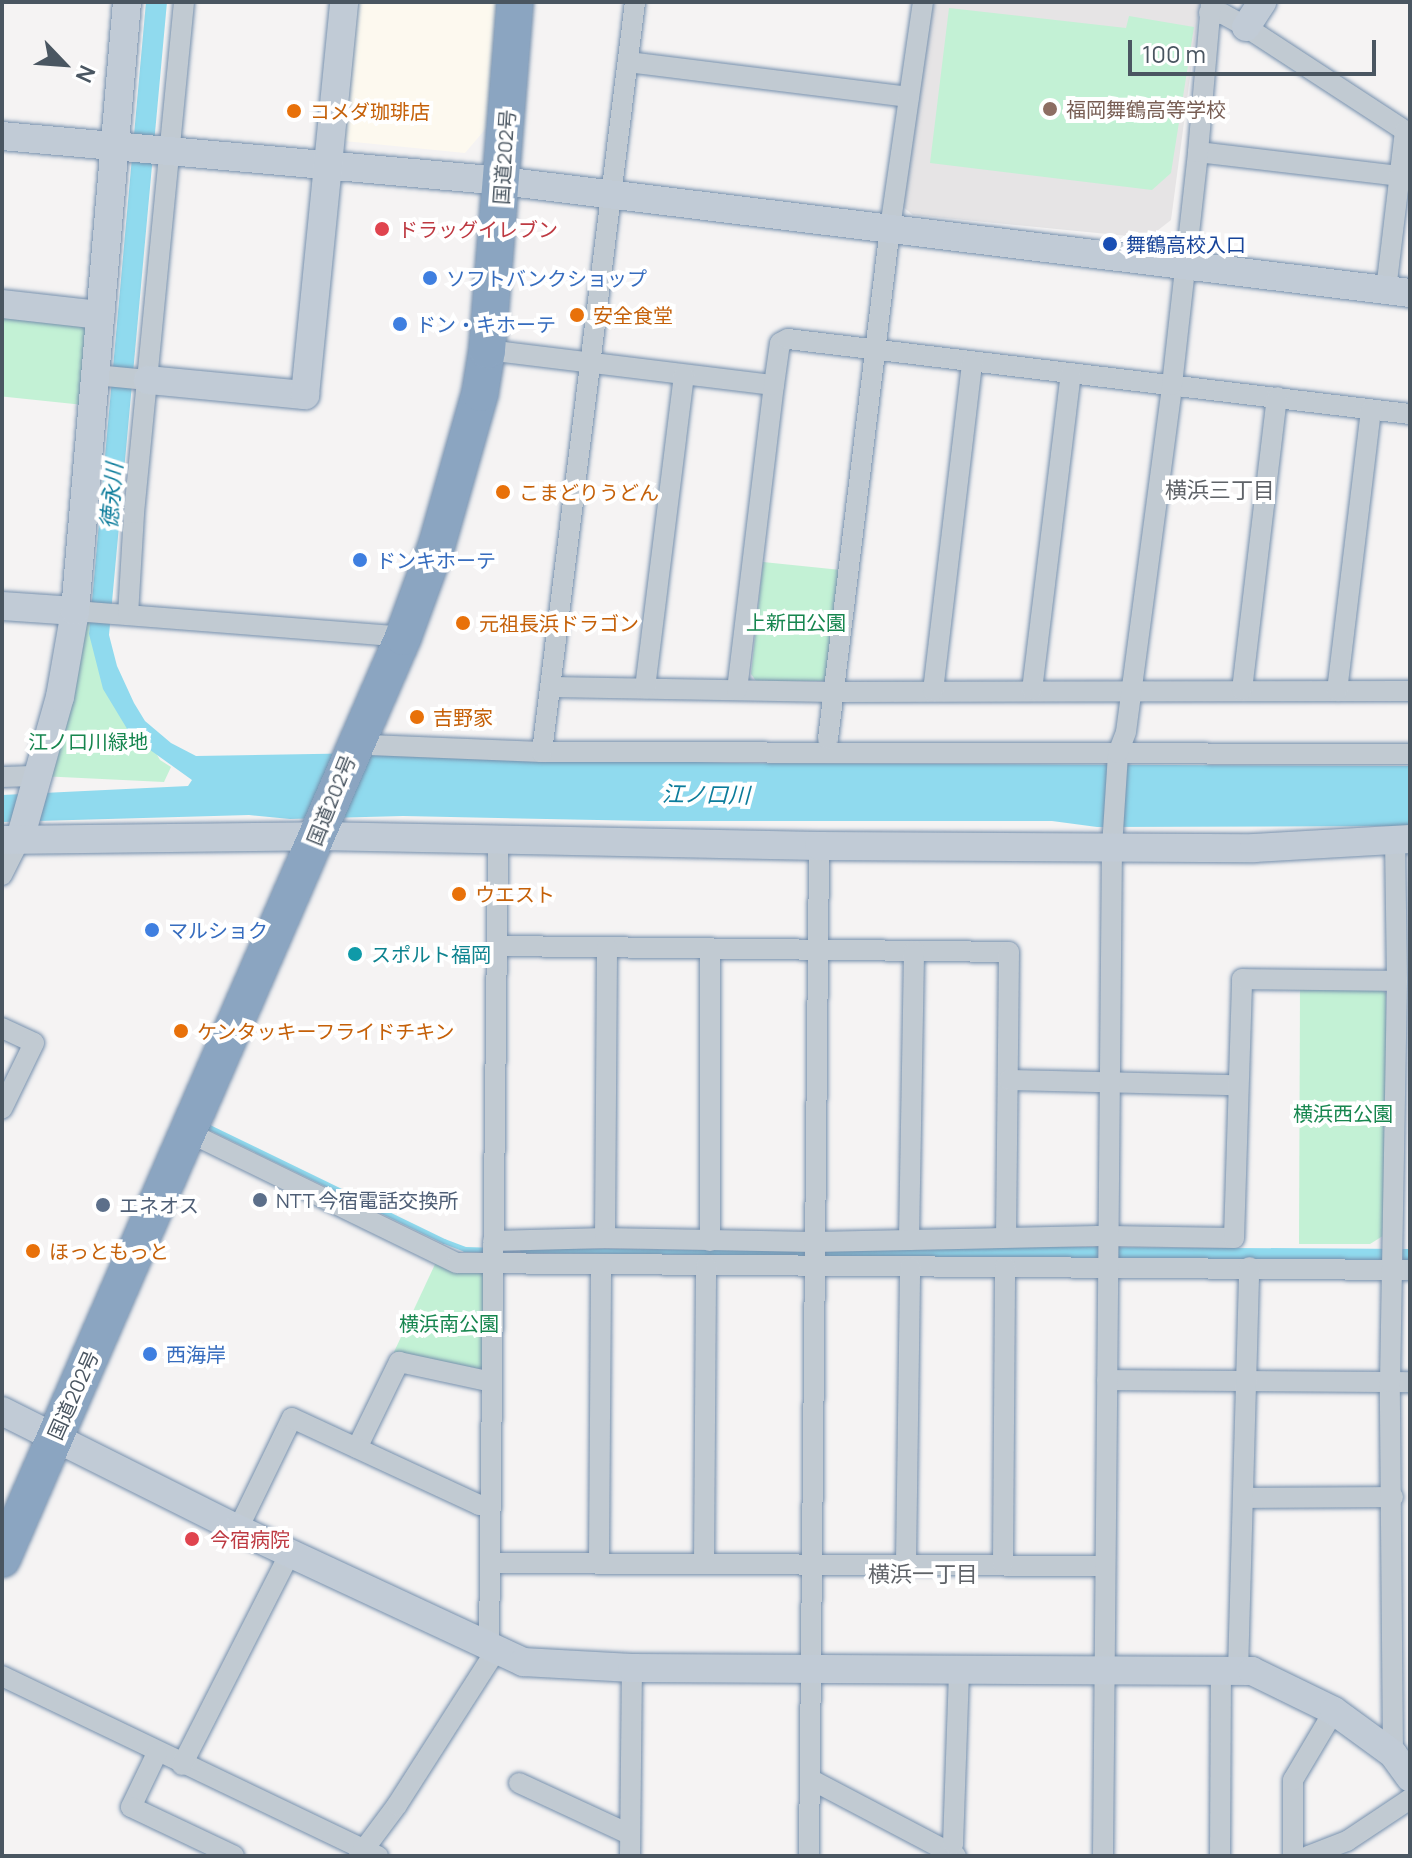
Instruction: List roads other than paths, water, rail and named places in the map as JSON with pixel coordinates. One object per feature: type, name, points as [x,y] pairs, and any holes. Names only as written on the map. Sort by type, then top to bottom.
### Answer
[{"type":"highway","name":"国道202号","points":[[2,1559],[403,637],[456,482],[487,350],[515,2]]},
{"type":"street","points":[[2,875],[11,840],[40,776],[60,697],[75,611],[127,2]]},
{"type":"street","points":[[128,615],[184,2]]},
{"type":"street","points":[[95,375],[305,395],[344,2]]},
{"type":"street","points":[[542,752],[635,2]]},
{"type":"street","points":[[828,739],[890,228],[923,2]]},
{"type":"street","points":[[1246,27],[1262,2]]},
{"type":"street","points":[[2,136],[329,168],[502,181],[1184,264],[1398,292],[1399,176],[1407,132],[1246,27],[1210,8],[1198,152],[1184,264],[1172,385],[1126,732],[1118,753],[1112,847],[1105,1566],[1108,1670],[1103,1856]]},
{"type":"street","points":[[628,62],[909,97]]},
{"type":"street","points":[[1198,152],[1399,176]]},
{"type":"street","points":[[2,304],[100,315]]},
{"type":"street","points":[[737,690],[780,343],[788,339],[1410,414]]},
{"type":"street","points":[[487,350],[774,385]]},
{"type":"street","points":[[933,691],[972,362]]},
{"type":"street","points":[[1032,690],[1071,373]]},
{"type":"street","points":[[645,688],[684,375]]},
{"type":"street","points":[[1242,690],[1277,397]]},
{"type":"street","points":[[1337,691],[1371,410]]},
{"type":"street","points":[[2,606],[403,637]]},
{"type":"street","points":[[552,687],[834,692],[1410,691]]},
{"type":"street","points":[[354,744],[542,752],[1410,754]]},
{"type":"street","points":[[2,777],[40,776]]},
{"type":"street","points":[[11,840],[321,828],[498,840],[819,846],[1254,848],[1402,839],[1393,1244],[1402,1270],[1400,1382],[1393,1497],[1402,1766]]},
{"type":"street","points":[[2,1676],[367,1854],[492,1648],[489,1505],[499,946],[498,840]]},
{"type":"street","points":[[809,1856],[819,846]]},
{"type":"street","points":[[499,946],[1009,952],[1006,1237]]},
{"type":"street","points":[[605,1238],[607,947]]},
{"type":"street","points":[[710,949],[710,1241]]},
{"type":"street","points":[[909,1240],[914,951]]},
{"type":"street","points":[[493,1241],[605,1238],[814,1242],[1108,1236],[1234,1238],[1242,979],[1397,981]]},
{"type":"street","points":[[2,1028],[34,1043],[2,1109]]},
{"type":"street","points":[[1009,1080],[1237,1085]]},
{"type":"street","points":[[188,1132],[457,1263],[1402,1270]]},
{"type":"street","points":[[599,1562],[601,1265]]},
{"type":"street","points":[[704,1562],[706,1266]]},
{"type":"street","points":[[906,1563],[910,1267]]},
{"type":"street","points":[[1003,1564],[1005,1267]]},
{"type":"street","points":[[1220,1856],[1243,1498],[1249,1267]]},
{"type":"street","points":[[357,1448],[399,1362],[492,1382]]},
{"type":"street","points":[[1107,1380],[1400,1382]]},
{"type":"street","points":[[2,1411],[238,1529],[492,1648],[539,1665],[1252,1671],[1334,1711],[1402,1766]]},
{"type":"street","points":[[238,1529],[292,1418],[479,1505],[489,1505]]},
{"type":"street","points":[[1243,1498],[1393,1497]]},
{"type":"street","points":[[182,1765],[290,1553]]},
{"type":"street","points":[[490,1563],[811,1562],[1105,1566]]},
{"type":"street","points":[[630,1856],[632,1668]]},
{"type":"street","points":[[810,1779],[953,1854],[959,1668]]},
{"type":"street","points":[[1293,1856],[1293,1780],[1334,1711]]},
{"type":"street","points":[[157,1753],[131,1807],[234,1856]]},
{"type":"street","points":[[519,1783],[629,1834]]},
{"type":"street","points":[[1308,1856],[1347,1841],[1410,1799]]},
{"type":"water","points":[[146,2],[167,2],[109,635],[117,666],[134,703],[145,721],[171,743],[196,756],[373,753],[731,763],[1410,766],[1410,826],[1097,827],[1052,821],[649,821],[403,816],[290,819],[249,815],[2,822],[2,795],[188,786],[192,780],[132,737],[103,689],[89,634]]},
{"type":"water","points":[[824,1247],[1410,1249],[1410,1262],[825,1258]]},
{"type":"waterway","points":[[209,1127],[444,1241],[465,1249],[488,1250]]},
{"type":"waterway","points":[[522,1250],[812,1253]]},
{"type":"place","name":"福岡舞鶴高等学校","points":[[1050,109]]},
{"type":"place","name":"コメダ珈琲店","points":[[294,111]]},
{"type":"place","name":"ドラッグイレブン","points":[[382,229]]},
{"type":"place","name":"舞鶴高校入口","points":[[1110,244]]},
{"type":"place","name":"ソフトバンクショップ","points":[[430,278]]},
{"type":"place","name":"安全食堂","points":[[577,315]]},
{"type":"place","name":"ドン・キホーテ","points":[[400,324]]},
{"type":"place","name":"こまどりうどん","points":[[503,492]]},
{"type":"place","name":"ドンキホーテ","points":[[360,560]]},
{"type":"place","name":"元祖長浜ドラゴン","points":[[463,623]]},
{"type":"place","name":"吉野家","points":[[417,717]]},
{"type":"place","name":"ウエスト","points":[[459,894]]},
{"type":"place","name":"マルショク","points":[[152,930]]},
{"type":"place","name":"スポルト福岡","points":[[355,954]]},
{"type":"place","name":"ケンタッキーフライドチキン","points":[[181,1031]]},
{"type":"place","name":"NTT 今宿電話交換所","points":[[260,1200]]},
{"type":"place","name":"エネオス","points":[[103,1205]]},
{"type":"place","name":"ほっともっと","points":[[33,1251]]},
{"type":"place","name":"西海岸","points":[[150,1354]]},
{"type":"place","name":"今宿病院","points":[[192,1539]]},
{"type":"district","name":"横浜三丁目","points":[[1220,491]]},
{"type":"district","name":"横浜一丁目","points":[[923,1575]]},
{"type":"water label","name":"徳永川","points":[[112,496]]},
{"type":"water label","name":"江ノ口川","points":[[706,795]]},
{"type":"park label","name":"上新田公園","points":[[796,622]]},
{"type":"park label","name":"江ノ口川緑地","points":[[88,741]]},
{"type":"park label","name":"横浜西公園","points":[[1343,1113]]},
{"type":"park label","name":"横浜南公園","points":[[449,1323]]}]
